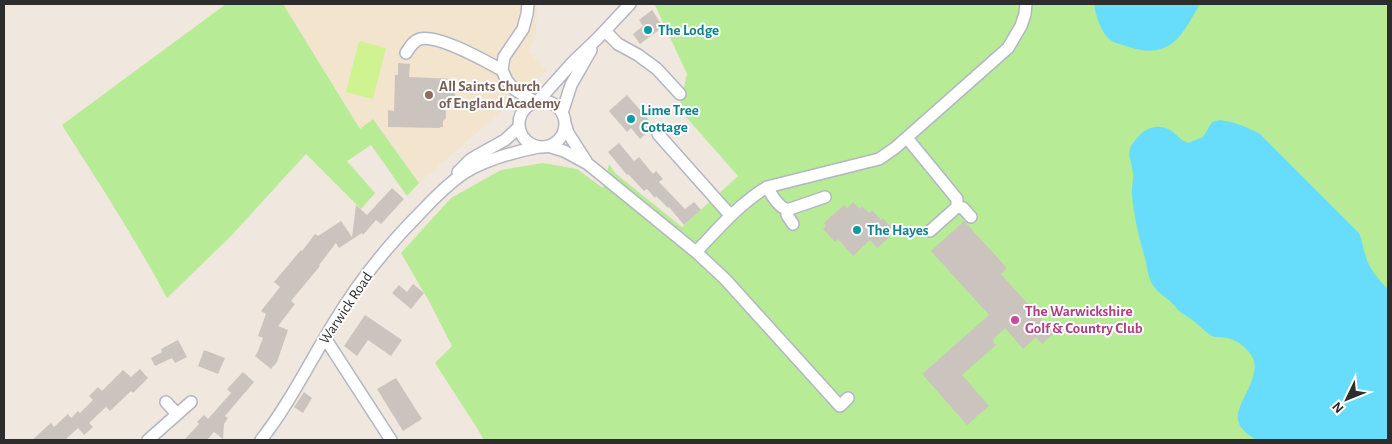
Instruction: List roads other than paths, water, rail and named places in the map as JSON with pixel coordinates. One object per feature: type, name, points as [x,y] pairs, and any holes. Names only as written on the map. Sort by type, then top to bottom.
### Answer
[{"type":"street","points":[[528,4],[523,29],[506,52],[502,70],[507,81],[514,89],[536,102],[543,101],[553,104],[564,118],[568,133],[588,164]]},
{"type":"street","points":[[519,122],[525,108],[536,102],[630,4]]},
{"type":"street","points":[[696,252],[731,216],[768,187],[879,159],[907,138],[1008,48],[1021,26],[1026,4]]},
{"type":"street","points":[[602,34],[638,55],[657,70],[680,94]]},
{"type":"street","points":[[544,147],[559,140],[564,131],[564,118],[571,85],[602,34]]},
{"type":"street","points":[[406,53],[417,41],[422,39],[434,40],[476,55],[502,70]]},
{"type":"street","points":[[514,89],[519,106],[521,134],[531,145],[564,151],[588,164],[696,252],[726,279],[840,406],[848,398]]},
{"type":"street","name":"Warwick Road","points":[[261,440],[280,414],[335,321],[361,283],[401,232],[470,160],[506,140],[519,122]]},
{"type":"street","points":[[658,134],[731,216]]},
{"type":"street","points":[[907,138],[957,199],[957,207],[930,231]]},
{"type":"street","name":"Warwick Road","points":[[446,187],[465,173],[489,160],[544,147]]},
{"type":"street","points":[[768,187],[776,201],[787,210]]},
{"type":"street","points":[[787,210],[825,197]]},
{"type":"street","points":[[957,207],[963,208],[971,217]]},
{"type":"street","points":[[787,210],[787,215],[792,224]]},
{"type":"street","points":[[325,338],[391,440]]},
{"type":"street","points":[[166,402],[177,414]]},
{"type":"street","points":[[148,440],[191,402]]},
{"type":"water","points":[[1094,4],[1200,4],[1178,39],[1162,49],[1150,51],[1116,43],[1109,39],[1099,23]]},
{"type":"water","points":[[1220,120],[1241,125],[1260,134],[1359,233],[1369,264],[1376,276],[1388,289],[1388,440],[1257,440],[1246,433],[1240,425],[1238,417],[1242,401],[1254,373],[1253,358],[1242,345],[1235,341],[1214,337],[1209,334],[1180,312],[1152,284],[1134,211],[1133,173],[1129,151],[1140,134],[1148,129],[1156,127],[1165,128],[1188,143],[1203,137],[1212,122]]},
{"type":"place","name":"The Lodge","points":[[648,30]]},
{"type":"place","name":"All Saints Church of England Academy","points":[[429,95]]},
{"type":"place","name":"Lime Tree Cottage","points":[[631,119]]},
{"type":"place","name":"The Hayes","points":[[857,230]]},
{"type":"place","name":"The Warwickshire Golf & Country Club","points":[[1015,320]]}]
